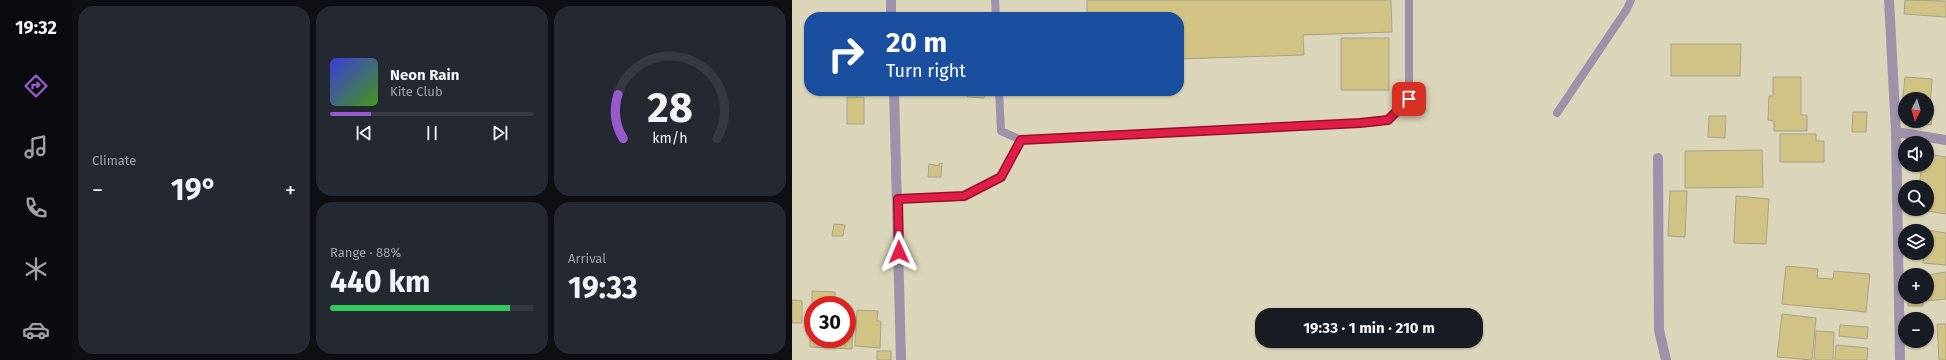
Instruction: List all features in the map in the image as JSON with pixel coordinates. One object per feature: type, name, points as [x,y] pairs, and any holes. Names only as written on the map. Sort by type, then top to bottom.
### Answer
[{"type":"street","points":[[891,0],[891,12]]},
{"type":"street","points":[[1889,0],[1896,132],[1900,360]]},
{"type":"street","points":[[894,96],[901,360]]},
{"type":"street","points":[[1896,132],[1946,140]]},
{"type":"street","points":[[1658,158],[1659,330],[1666,360]]},
{"type":"lane","points":[[995,0],[996,12]]},
{"type":"lane","points":[[999,96],[1001,131],[1021,140],[1360,123],[1388,120],[1409,99],[1409,0]]},
{"type":"lane","points":[[1557,113],[1631,0]]},
{"type":"lane","points":[[898,199],[964,196],[1001,177],[1021,140]]},
{"type":"shaded area","points":[[792,0],[1946,0],[1946,360],[792,360]]},
{"type":"building","points":[[1087,0],[1391,0],[1392,32],[1303,35],[1304,55],[1184,59],[1184,12],[1087,12]]},
{"type":"building","points":[[1905,0],[1946,1],[1946,17],[1904,14]]},
{"type":"building","points":[[1341,38],[1389,38],[1389,90],[1341,90]]},
{"type":"building","points":[[1671,44],[1741,44],[1740,76],[1671,76]]},
{"type":"building","points":[[1773,77],[1801,77],[1801,115],[1807,115],[1807,131],[1774,131],[1774,121],[1768,120],[1769,96],[1773,96]]},
{"type":"building","points":[[1905,77],[1932,79],[1931,92],[1904,92]]},
{"type":"building","points":[[967,96],[984,96],[984,98]]},
{"type":"building","points":[[847,97],[864,97],[864,124],[847,124]]},
{"type":"building","points":[[1853,112],[1867,112],[1866,132],[1852,132]]},
{"type":"building","points":[[1709,116],[1726,116],[1725,138],[1708,137]]},
{"type":"building","points":[[1780,134],[1816,134],[1816,141],[1824,141],[1824,162],[1780,162]]},
{"type":"building","points":[[1762,150],[1763,187],[1685,188],[1685,151]]},
{"type":"building","points":[[1934,155],[1946,157],[1946,214],[1934,212],[1934,180],[1920,180],[1921,172],[1934,172]]},
{"type":"building","points":[[942,163],[941,177],[928,177],[929,164],[939,166],[939,164]]},
{"type":"building","points":[[1670,191],[1687,191],[1685,237],[1668,236]]},
{"type":"building","points":[[1736,196],[1769,199],[1766,244],[1734,243]]},
{"type":"building","points":[[834,224],[845,225],[843,236],[832,236]]},
{"type":"building","points":[[1934,231],[1946,233],[1946,265],[1923,263],[1923,260],[1934,260]]},
{"type":"building","points":[[1786,266],[1818,269],[1817,278],[1833,279],[1834,271],[1870,274],[1866,312],[1782,304]]},
{"type":"building","points":[[1946,272],[1946,299],[1934,300],[1934,274]]},
{"type":"building","points":[[812,291],[835,292],[835,296],[812,296]]},
{"type":"building","points":[[792,300],[802,301],[802,323],[792,323]]},
{"type":"building","points":[[1908,304],[1923,304],[1923,306],[1908,306]]},
{"type":"building","points":[[857,310],[878,311],[877,321],[881,321],[880,348],[856,346]]},
{"type":"building","points":[[1782,314],[1816,318],[1812,360],[1777,357]]},
{"type":"building","points":[[1937,324],[1946,324],[1946,360],[1939,360]]},
{"type":"building","points":[[1840,325],[1868,327],[1867,339],[1839,336]]},
{"type":"building","points":[[1816,331],[1834,332],[1833,360],[1814,360]]},
{"type":"building","points":[[1836,345],[1868,348],[1867,360],[1835,360]]},
{"type":"building","points":[[831,348],[852,348],[852,349]]},
{"type":"building","points":[[877,351],[891,351],[891,360],[877,360]]},
{"type":"route","points":[[899,252],[898,199],[964,196],[1001,177],[1021,140],[1360,123],[1388,120],[1409,99]]}]
